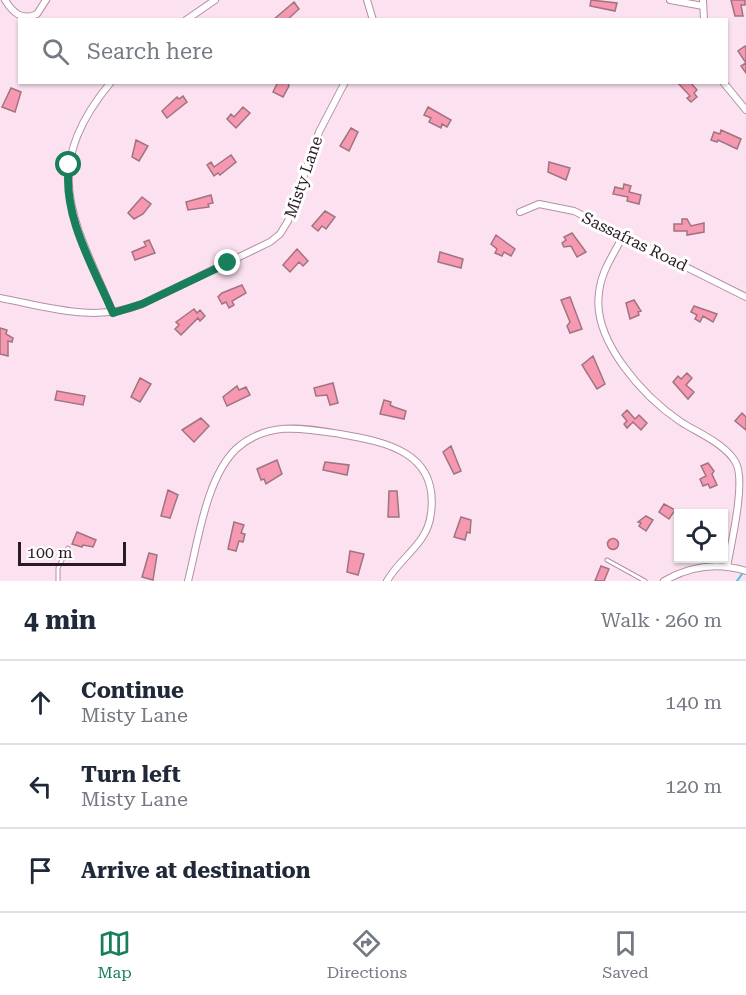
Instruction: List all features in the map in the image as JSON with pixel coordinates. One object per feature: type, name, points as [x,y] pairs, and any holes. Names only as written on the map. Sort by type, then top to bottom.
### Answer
[{"type":"street","points":[[5,0],[14,12],[25,17],[37,14],[46,0]]},
{"type":"street","points":[[189,18],[215,0]]},
{"type":"street","points":[[367,0],[372,18]]},
{"type":"street","points":[[670,0],[703,3],[704,18]]},
{"type":"street","points":[[110,84],[88,113],[76,137],[67,184],[75,222],[113,313]]},
{"type":"street","name":"Misty Lane","points":[[0,298],[76,313],[113,313],[142,304],[275,238],[288,221],[316,139],[344,84]]},
{"type":"street","points":[[725,84],[746,110]]},
{"type":"street","name":"Sassafras Road","points":[[520,212],[538,204],[557,206],[583,214],[746,297]]},
{"type":"street","points":[[624,234],[601,280],[599,310],[603,326],[620,360],[644,392],[665,411],[724,449],[736,463],[739,484],[728,567]]},
{"type":"street","points":[[188,581],[213,488],[228,458],[254,437],[275,429],[296,427],[394,446],[411,458],[424,474],[431,494],[429,526],[419,544],[387,581]]},
{"type":"street","points":[[664,581],[698,567],[728,567],[746,571]]},
{"type":"lane","points":[[58,581],[58,568],[68,548]]},
{"type":"lane","points":[[607,560],[645,581]]},
{"type":"building","points":[[591,0],[617,3],[615,11],[590,6]]},
{"type":"building","points":[[731,0],[745,0],[745,5],[741,5],[743,16],[735,16]]},
{"type":"building","points":[[294,2],[299,9],[289,18],[275,18]]},
{"type":"building","points":[[745,46],[746,48],[746,63],[738,51]]},
{"type":"building","points":[[746,63],[746,73],[741,66]]},
{"type":"building","points":[[277,84],[288,84],[283,97],[273,92]]},
{"type":"building","points":[[679,84],[692,84],[697,90],[694,93],[697,97],[691,102],[687,98],[690,96]]},
{"type":"building","points":[[11,88],[21,92],[15,112],[2,107]]},
{"type":"building","points":[[183,96],[187,102],[167,118],[162,111],[177,97],[179,99]]},
{"type":"building","points":[[243,107],[250,113],[236,128],[227,119],[231,114],[234,117]]},
{"type":"building","points":[[428,107],[451,120],[447,127],[442,124],[441,128],[429,122],[431,118],[424,115]]},
{"type":"building","points":[[351,128],[358,132],[349,151],[340,146]]},
{"type":"building","points":[[721,130],[741,139],[737,149],[718,140],[717,142],[711,140],[714,132],[720,134]]},
{"type":"building","points":[[136,140],[148,146],[139,161],[132,157]]},
{"type":"building","points":[[231,155],[236,162],[220,175],[218,173],[214,176],[207,165],[211,162],[214,167]]},
{"type":"building","points":[[549,162],[570,168],[566,180],[548,172]]},
{"type":"building","points":[[624,184],[631,186],[629,192],[641,195],[639,204],[627,201],[628,197],[613,194],[615,187],[623,189]]},
{"type":"building","points":[[211,195],[213,203],[208,204],[209,207],[188,210],[186,202]]},
{"type":"building","points":[[142,197],[151,204],[143,214],[134,219],[128,213]]},
{"type":"building","points":[[325,211],[335,217],[326,229],[322,226],[318,231],[312,226]]},
{"type":"building","points":[[682,219],[687,219],[691,226],[704,223],[704,232],[687,235],[687,231],[674,231],[674,224],[682,224]]},
{"type":"building","points":[[572,233],[586,252],[577,257],[571,246],[564,247],[562,243],[566,240],[564,237]]},
{"type":"building","points":[[496,235],[515,249],[511,256],[504,252],[502,256],[495,253],[497,249],[491,244]]},
{"type":"building","points":[[149,240],[155,253],[135,260],[132,252],[146,246],[144,242]]},
{"type":"building","points":[[297,249],[308,261],[303,266],[299,262],[290,272],[283,265]]},
{"type":"building","points":[[440,252],[463,259],[461,268],[438,262]]},
{"type":"building","points":[[242,285],[246,293],[232,301],[234,305],[229,308],[226,302],[222,304],[218,297],[222,293]]},
{"type":"building","points":[[570,297],[582,329],[570,333],[567,326],[570,322],[561,300]]},
{"type":"building","points":[[634,300],[641,311],[638,312],[639,315],[630,319],[626,303]]},
{"type":"building","points":[[694,306],[717,314],[713,322],[703,316],[700,322],[695,319],[697,315],[691,312]]},
{"type":"building","points":[[194,309],[197,313],[200,310],[205,316],[200,321],[198,318],[181,335],[175,329],[179,325],[176,322]]},
{"type":"building","points":[[0,328],[7,330],[6,334],[13,338],[12,342],[8,341],[8,356],[0,354]]},
{"type":"building","points":[[593,356],[605,384],[597,389],[582,365]]},
{"type":"building","points":[[687,373],[692,378],[686,385],[694,392],[688,399],[673,382],[678,376],[681,379]]},
{"type":"building","points":[[140,378],[151,384],[140,402],[131,397]]},
{"type":"building","points":[[333,383],[338,403],[330,405],[327,395],[316,396],[314,388]]},
{"type":"building","points":[[237,386],[239,390],[246,387],[250,395],[227,406],[223,397]]},
{"type":"building","points":[[57,391],[85,396],[83,405],[55,400]]},
{"type":"building","points":[[384,400],[406,411],[404,419],[380,414]]},
{"type":"building","points":[[627,410],[635,419],[639,415],[647,423],[641,430],[633,422],[627,428],[624,424],[627,421],[622,415]]},
{"type":"building","points":[[742,413],[746,417],[746,430],[735,421]]},
{"type":"building","points":[[201,418],[209,426],[194,442],[182,430]]},
{"type":"building","points":[[451,446],[461,471],[454,474],[443,452]]},
{"type":"building","points":[[277,460],[282,474],[266,484],[264,479],[261,480],[257,469]]},
{"type":"building","points":[[325,462],[349,465],[347,475],[323,470]]},
{"type":"building","points":[[708,463],[714,471],[712,474],[717,485],[710,488],[708,484],[703,486],[700,479],[706,476],[701,466]]},
{"type":"building","points":[[168,490],[178,495],[170,518],[161,516]]},
{"type":"building","points":[[389,491],[397,491],[399,517],[388,517]]},
{"type":"building","points":[[664,504],[674,509],[669,519],[659,512]]},
{"type":"building","points":[[646,516],[653,520],[646,531],[639,526],[641,523],[638,522]]},
{"type":"building","points":[[461,517],[471,520],[470,533],[467,532],[465,540],[454,537]]},
{"type":"building","points":[[234,522],[244,525],[241,533],[245,534],[243,542],[239,541],[236,551],[228,549]]},
{"type":"building","points":[[77,532],[96,540],[93,547],[72,544]]},
{"type":"building","points":[[613,538],[619,544],[613,550],[607,544]]},
{"type":"building","points":[[350,551],[364,554],[358,575],[347,572]]},
{"type":"building","points":[[149,553],[157,555],[153,580],[142,577]]},
{"type":"building","points":[[601,566],[609,569],[604,581],[595,581]]},
{"type":"waterway","points":[[737,581],[742,574]]},
{"type":"route","points":[[69,165],[67,184],[72,212],[113,313],[142,304],[228,263]]}]
